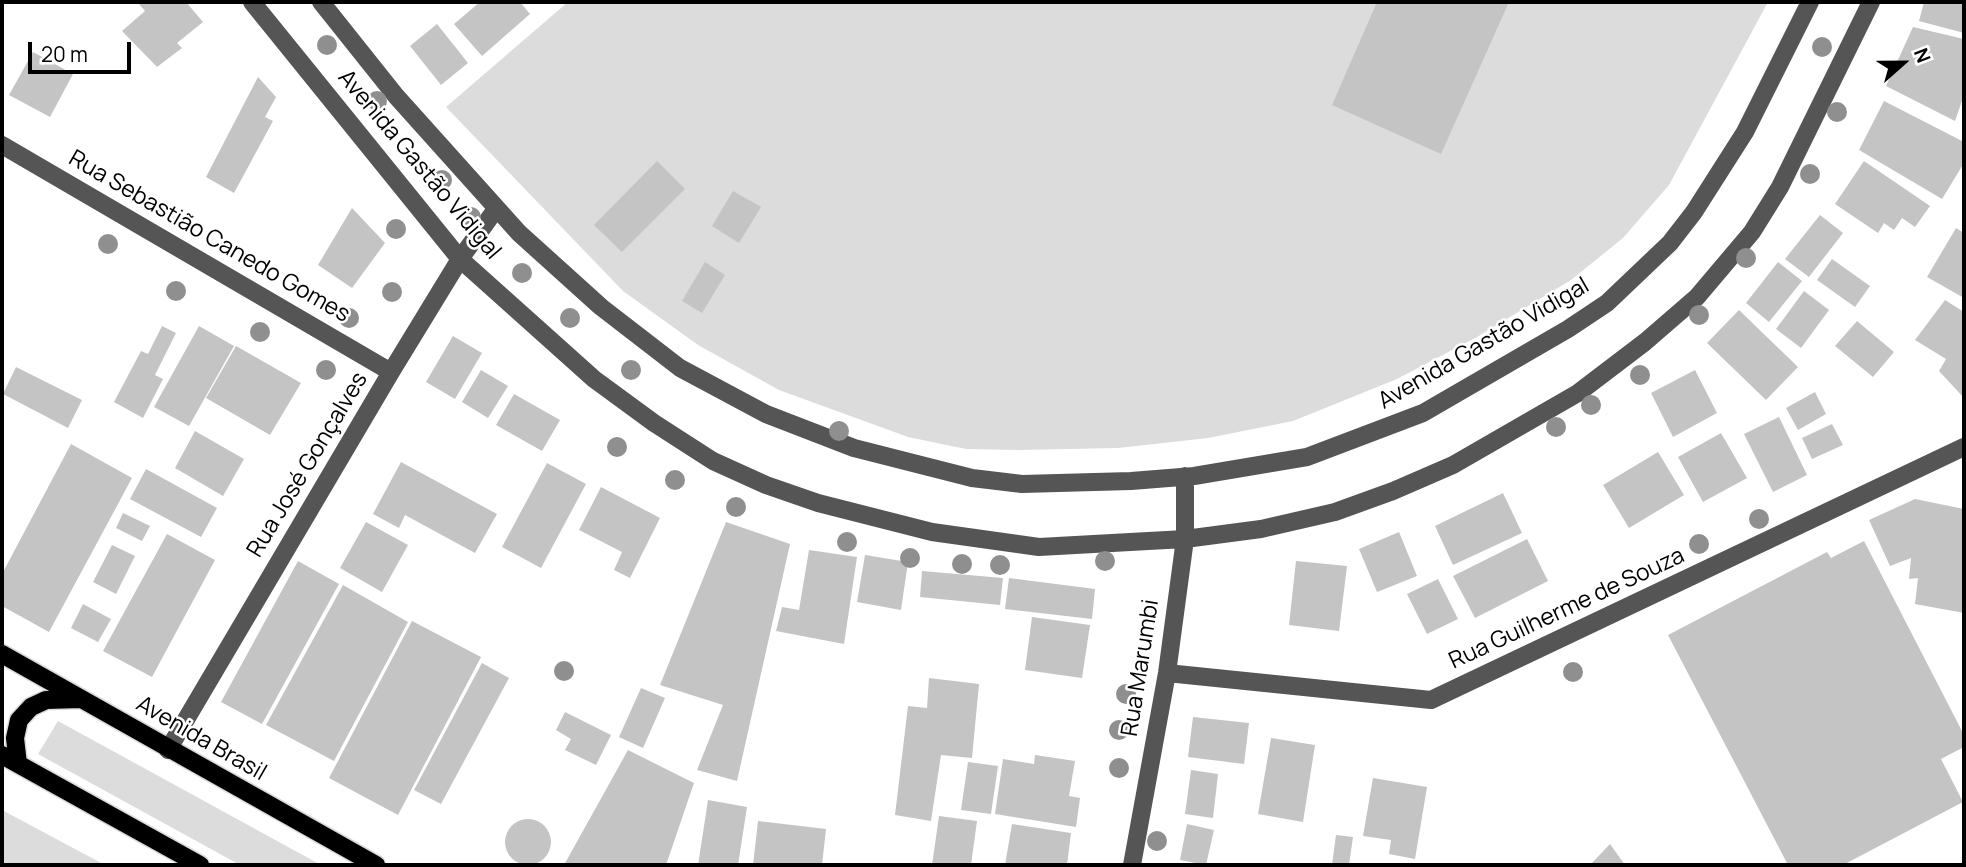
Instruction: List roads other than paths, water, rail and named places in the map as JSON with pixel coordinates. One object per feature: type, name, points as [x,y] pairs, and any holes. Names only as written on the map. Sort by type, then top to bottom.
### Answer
[{"type":"main road","name":"Avenida Brasil","points":[[2,654],[376,865]]},
{"type":"main road","points":[[80,699],[46,700],[31,707],[19,720],[10,759],[200,865]]},
{"type":"street","name":"Avenida Gastão Vidigal","points":[[252,2],[460,259],[594,379],[634,408],[713,461],[766,485],[818,503],[932,532],[1039,547],[1185,539],[1261,529],[1335,512],[1453,465],[1578,393],[1645,342],[1697,297],[1752,232],[1780,187],[1871,2]]},
{"type":"street","name":"Avenida Gastão Vidigal","points":[[321,2],[396,96],[496,209],[592,299],[680,368],[724,394],[854,448],[972,478],[1048,483],[1185,476],[1307,457],[1392,427],[1539,346],[1607,303],[1670,243],[1718,177],[1772,82],[1810,2]]},
{"type":"street","name":"Rua Sebastião Canedo Gomes","points":[[2,145],[391,372]]},
{"type":"street","name":"Rua José Gonçalves","points":[[168,750],[391,372],[460,259],[496,209]]},
{"type":"street","name":"Rua Guilherme de Souza","points":[[1167,673],[1431,701],[1964,447]]},
{"type":"street","name":"Rua Marumbi","points":[[1132,865],[1167,673],[1185,539],[1185,476]]}]
